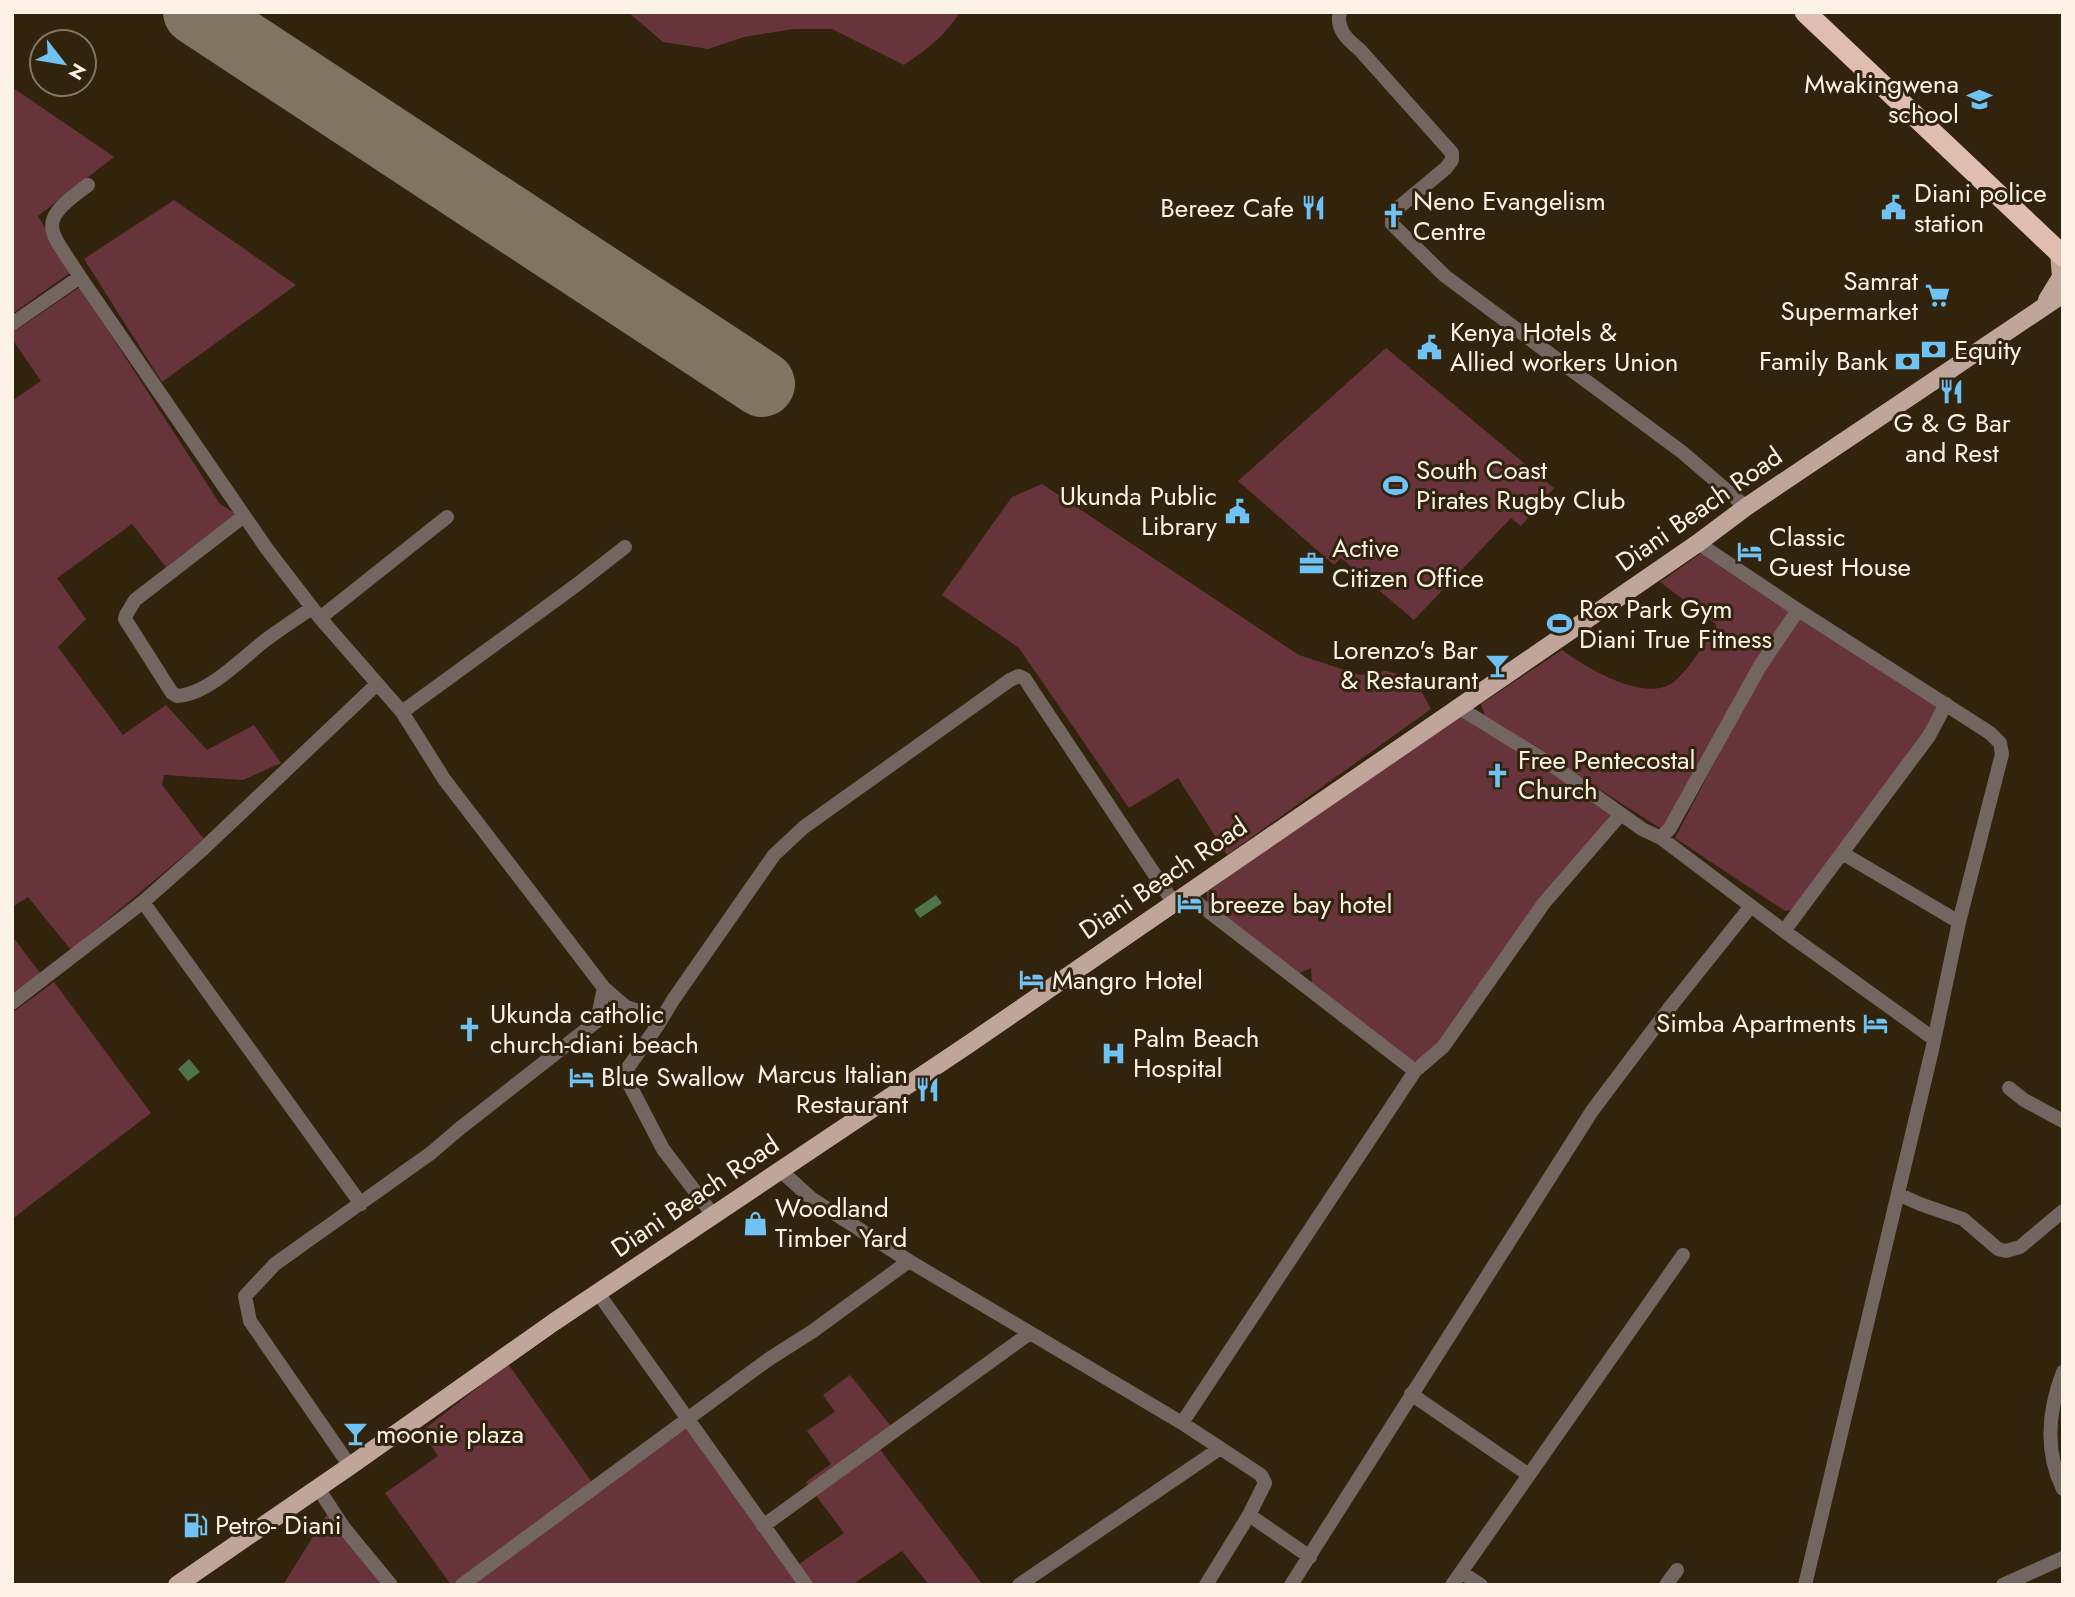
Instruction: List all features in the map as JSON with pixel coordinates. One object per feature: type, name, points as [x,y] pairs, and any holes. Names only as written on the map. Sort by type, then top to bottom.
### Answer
[{"type":"highway","points":[[1805,12],[2061,254]]},
{"type":"main road","points":[[2040,308],[2054,292],[2061,277],[2061,254]]},
{"type":"main road","points":[[2040,308],[2063,294]]},
{"type":"main road","points":[[2040,308],[2063,299]]},
{"type":"main road","name":"Diani Beach Road","points":[[177,1585],[598,1293],[1180,898],[1746,507],[2040,308]]},
{"type":"street","points":[[1340,12],[1340,28],[1348,40],[1447,146],[1453,157],[1446,168],[1395,212],[1392,224],[1445,276],[1682,452],[1746,507]]},
{"type":"street","points":[[88,185],[63,203],[51,220],[52,232],[80,277],[244,516],[316,613],[402,712],[444,779],[604,988],[626,1007],[640,1012],[658,1025]]},
{"type":"street","points":[[12,324],[80,277]]},
{"type":"street","points":[[244,516],[135,600],[126,614],[125,620],[172,693],[177,696],[190,694],[223,674],[266,640],[316,613],[447,517]]},
{"type":"street","points":[[1698,542],[1995,737],[2000,743],[2002,754],[1959,922],[1898,1194],[1805,1585]]},
{"type":"street","points":[[402,712],[625,547]]},
{"type":"street","points":[[1661,838],[1671,828],[1760,666],[1798,610]]},
{"type":"street","points":[[713,1215],[663,1149],[625,1078],[627,1069],[774,855],[804,827],[1019,676],[1025,679],[1180,898],[1415,1071]]},
{"type":"street","points":[[12,1003],[143,902],[203,849],[377,684]]},
{"type":"street","points":[[1784,931],[1929,736],[1946,704]]},
{"type":"street","points":[[1458,707],[1552,765],[1642,829],[1661,838],[1934,1039]]},
{"type":"street","points":[[1182,1423],[1415,1071],[1443,1047],[1544,903],[1621,814]]},
{"type":"street","points":[[1842,853],[1959,922]]},
{"type":"street","points":[[143,902],[361,1204]]},
{"type":"street","points":[[1291,1585],[1592,1111],[1751,906]]},
{"type":"street","points":[[597,1021],[604,988]]},
{"type":"street","points":[[350,1466],[250,1321],[244,1300],[247,1292],[275,1264],[431,1153],[597,1021],[626,1007]]},
{"type":"street","points":[[2009,1088],[2024,1100],[2063,1121]]},
{"type":"street","points":[[780,1171],[812,1199],[909,1261],[1182,1423],[1261,1475],[1265,1480],[1250,1514],[1206,1585]]},
{"type":"street","points":[[1898,1194],[1964,1219],[1998,1249],[2006,1251],[2020,1247],[2063,1211]]},
{"type":"street","points":[[1452,1585],[1682,1255]]},
{"type":"street","points":[[462,1585],[909,1261]]},
{"type":"street","points":[[598,1293],[806,1585]]},
{"type":"street","points":[[763,1526],[1030,1333]]},
{"type":"street","points":[[2063,1372],[2055,1393],[2050,1449],[2063,1489]]},
{"type":"street","points":[[1411,1394],[1529,1475]]},
{"type":"street","points":[[1019,1585],[1219,1449]]},
{"type":"street","points":[[318,1488],[344,1528],[391,1585]]},
{"type":"street","points":[[1250,1514],[1310,1557]]},
{"type":"street","points":[[2003,1585],[2061,1560]]},
{"type":"street","points":[[1666,1585],[1677,1570]]},
{"type":"street","points":[[1461,1572],[1481,1585]]},
{"type":"shaded area","points":[[628,12],[960,12],[935,42],[904,65],[832,29],[793,29],[744,37],[708,49],[663,42]]},
{"type":"shaded area","points":[[12,87],[114,157],[38,216],[71,272],[12,314]]},
{"type":"shaded area","points":[[174,200],[296,285],[162,382],[84,259]]},
{"type":"shaded area","points":[[80,287],[220,504],[236,514],[166,567],[132,524],[57,578],[86,619],[58,647],[123,735],[166,705],[207,750],[254,725],[281,763],[243,780],[164,775],[162,785],[204,839],[71,950],[28,897],[12,907],[12,401],[41,381],[12,339],[12,333]]},
{"type":"shaded area","name":"South Coast Pirates Rugby Club","points":[[1386,348],[1554,488],[1521,526],[1511,518],[1414,620],[1341,558],[1334,565],[1238,481]]},
{"type":"shaded area","points":[[1042,484],[1299,655],[1360,675],[1386,671],[1414,678],[1431,709],[1227,855],[1178,778],[1129,808],[1019,648],[942,595],[1012,497]]},
{"type":"shaded area","points":[[1707,549],[1790,611],[1663,830],[1485,716],[1481,704],[1562,650],[1600,674],[1633,686],[1649,689],[1663,687],[1675,681],[1692,662],[1717,625],[1660,582]]},
{"type":"shaded area","points":[[1800,615],[1940,706],[1926,734],[1793,910],[1785,911],[1675,838],[1764,668]]},
{"type":"shaded area","points":[[1461,713],[1615,815],[1440,1048],[1413,1062],[1312,984],[1311,968],[1297,974],[1207,906],[1207,892]]},
{"type":"shaded area","points":[[936,895],[942,903],[920,918],[914,910]]},
{"type":"shaded area","points":[[12,936],[41,974],[12,996]]},
{"type":"shaded area","points":[[54,982],[151,1113],[12,1219],[12,1013]]},
{"type":"shaded area","points":[[189,1059],[200,1072],[188,1081],[178,1069]]},
{"type":"shaded area","points":[[508,1364],[599,1492],[687,1428],[789,1571],[844,1533],[806,1482],[831,1464],[807,1431],[835,1412],[823,1395],[850,1375],[894,1430],[875,1443],[983,1585],[929,1585],[902,1551],[852,1585],[451,1585],[385,1493],[438,1456],[422,1431]]},
{"type":"shaded area","points":[[338,1507],[394,1585],[283,1585],[329,1511]]},
{"type":"runway","points":[[196,12],[762,384]]},
{"type":"place","name":"Mwakingwena school","points":[[1979,99]]},
{"type":"place","name":"Bereez Cafe","points":[[1314,208]]},
{"type":"place","name":"Diani police station","points":[[1894,208]]},
{"type":"place","name":"Neno Evangelism Centre","points":[[1393,216]]},
{"type":"place","name":"Samrat Supermarket","points":[[1938,296]]},
{"type":"place","name":"Kenya Hotels & Allied workers Union","points":[[1430,347]]},
{"type":"place","name":"Equity","points":[[1934,350]]},
{"type":"place","name":"Family Bank","points":[[1908,361]]},
{"type":"place","name":"G & G Bar and Rest","points":[[1952,391]]},
{"type":"place","name":"South Coast Pirates Rugby Club","points":[[1396,485]]},
{"type":"place","name":"Ukunda Public Library","points":[[1237,511]]},
{"type":"place","name":"Classic Guest House","points":[[1749,552]]},
{"type":"place","name":"Active Citizen Office","points":[[1312,563]]},
{"type":"place","name":"Rox Park Gym Diani True Fitness","points":[[1559,624]]},
{"type":"place","name":"Lorenzo's Bar & Restaurant","points":[[1498,665]]},
{"type":"place","name":"Free Pentecostal Church","points":[[1498,775]]},
{"type":"place","name":"breeze bay hotel","points":[[1190,904]]},
{"type":"place","name":"Mangro Hotel","points":[[1032,980]]},
{"type":"place","name":"Simba Apartments","points":[[1876,1023]]},
{"type":"place","name":"Ukunda catholic church-diani beach","points":[[470,1029]]},
{"type":"place","name":"Palm Beach Hospital","points":[[1113,1053]]},
{"type":"place","name":"Blue Swallow","points":[[581,1077]]},
{"type":"place","name":"Marcus Italian Restaurant","points":[[928,1089]]},
{"type":"place","name":"Woodland Timber Yard","points":[[755,1223]]},
{"type":"place","name":"moonie plaza","points":[[356,1434]]},
{"type":"place","name":"Petro- Diani","points":[[195,1525]]}]
